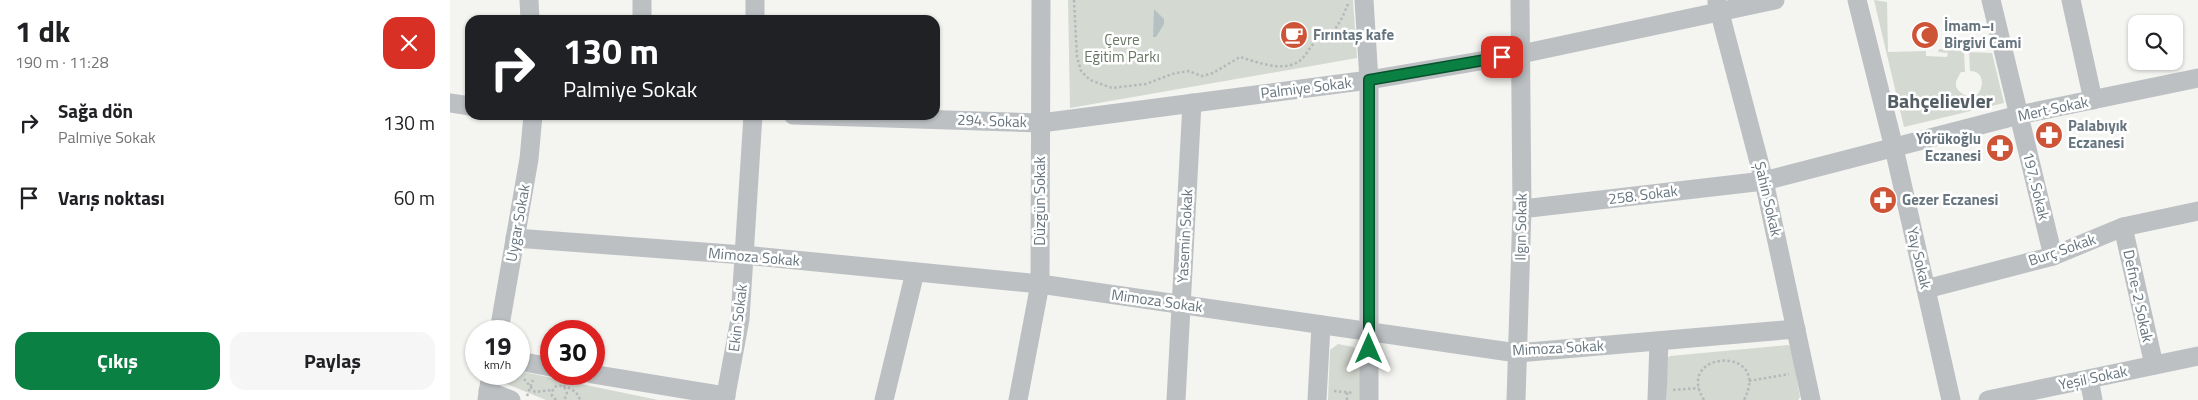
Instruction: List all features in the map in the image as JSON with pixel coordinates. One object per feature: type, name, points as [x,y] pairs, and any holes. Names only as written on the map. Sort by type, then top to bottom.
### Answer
[{"type":"street","points":[[529,0],[530,15]]},
{"type":"street","points":[[642,0],[642,15]]},
{"type":"street","points":[[755,0],[755,15]]},
{"type":"street","name":"Düzgün Sokak","points":[[1018,400],[1040,284],[1041,0]]},
{"type":"street","points":[[1364,0],[1369,80],[1369,332],[1364,396]]},
{"type":"street","name":"Ilgın Sokak","points":[[1516,400],[1522,209],[1520,0]]},
{"type":"street","name":"Palmiye Sokak","points":[[1041,123],[1369,80],[1521,54],[1718,6],[1775,0]]},
{"type":"street","name":"Yay Sokak","points":[[1857,0],[1894,148],[1951,400]]},
{"type":"street","name":"197. Sokak","points":[[1991,0],[2053,256]]},
{"type":"street","points":[[2071,0],[2093,100]]},
{"type":"street","name":"Şahin Sokak","points":[[1718,6],[1764,180],[1811,400]]},
{"type":"street","name":"Mert Sokak","points":[[1764,180],[2019,115],[2198,78]]},
{"type":"street","points":[[450,103],[465,105]]},
{"type":"street","name":"Yasemin Sokak","points":[[1176,400],[1192,103]]},
{"type":"street","name":"Uygar Sokak","points":[[501,320],[529,159],[533,120]]},
{"type":"street","name":"Ekin Sokak","points":[[726,398],[740,319],[753,120]]},
{"type":"street","name":"294. Sokak","points":[[940,120],[1041,123]]},
{"type":"street","name":"258. Sokak","points":[[1522,209],[1764,180]]},
{"type":"street","name":"Burç Sokak","points":[[1926,289],[2053,256],[2124,227],[2198,212]]},
{"type":"street","name":"Defne-2 Sokak","points":[[2124,227],[2154,365]]},
{"type":"street","name":"Mimoza Sokak","points":[[515,238],[744,255],[1040,284],[1517,353],[1796,329]]},
{"type":"street","points":[[884,400],[915,272]]},
{"type":"street","points":[[1321,325],[1322,396]]},
{"type":"street","points":[[1657,396],[1659,341]]},
{"type":"street","name":"Yeşil Sokak","points":[[1988,400],[2198,356]]},
{"type":"street","points":[[605,376],[726,398]]},
{"type":"street","points":[[2089,379],[2093,400]]},
{"type":"street","points":[[489,388],[511,400]]},
{"type":"path","points":[[1074,0],[1075,41],[1081,71],[1090,80],[1112,88],[1146,84],[1172,74],[1188,71],[1202,76],[1213,73],[1240,57],[1267,65],[1282,66],[1297,62],[1316,41],[1328,36],[1340,24],[1348,4],[1347,0]]},
{"type":"path","points":[[1704,400],[1699,388],[1700,376],[1704,368],[1711,362],[1719,360],[1736,362],[1743,368],[1749,381],[1748,392],[1744,400]]},
{"type":"path","points":[[1749,381],[1795,373],[1804,368]]},
{"type":"path","points":[[526,400],[530,386],[540,373]]},
{"type":"path","points":[[530,386],[535,392],[552,390],[555,386],[571,388],[579,396],[580,400]]},
{"type":"path","points":[[562,386],[567,392],[563,400]]},
{"type":"path","points":[[1657,396],[1699,388]]},
{"type":"path","points":[[552,390],[552,396],[556,400]]},
{"type":"path","points":[[1347,400],[1348,392]]},
{"type":"path","points":[[1322,396],[1348,392],[1364,396]]},
{"type":"green space","name":"Çevre Eğitim Parkı","points":[[1068,0],[1353,0],[1357,58],[1070,108]]},
{"type":"green space","points":[[1874,0],[1887,2],[1888,52],[1926,51],[1926,56],[1947,57],[1948,53],[1938,52],[1939,49],[1964,51],[1965,72],[1961,72],[1956,81],[1956,87],[1963,94],[1969,96],[1978,94],[1982,86],[1982,79],[1978,73],[1970,71],[1969,52],[1992,53],[2004,103],[1904,127]]},
{"type":"green space","points":[[1338,344],[1353,347],[1360,355],[1360,400],[1328,400],[1330,350]]},
{"type":"green space","points":[[1788,345],[1791,347],[1800,397],[1798,400],[1667,400],[1666,359],[1670,356]]},
{"type":"green space","points":[[530,373],[540,375],[540,385],[586,385],[658,400],[546,400],[509,385],[530,385]]},
{"type":"shaded area","points":[[1154,9],[1164,19],[1164,24],[1156,37],[1153,37]]},
{"type":"place","name":"Fırıntaş kafe","points":[[1294,35]]},
{"type":"place","name":"İmam–ı Birgivi Cami","points":[[1925,35]]},
{"type":"place","name":"Palabıyık Eczanesi","points":[[2049,135]]},
{"type":"place","name":"Yörükoğlu Eczanesi","points":[[2000,148]]},
{"type":"place","name":"Gezer Eczanesi","points":[[1883,200]]},
{"type":"district","name":"Bahçelievler","points":[[1940,101]]},
{"type":"route","points":[[1369,349],[1369,80],[1502,57]]}]
